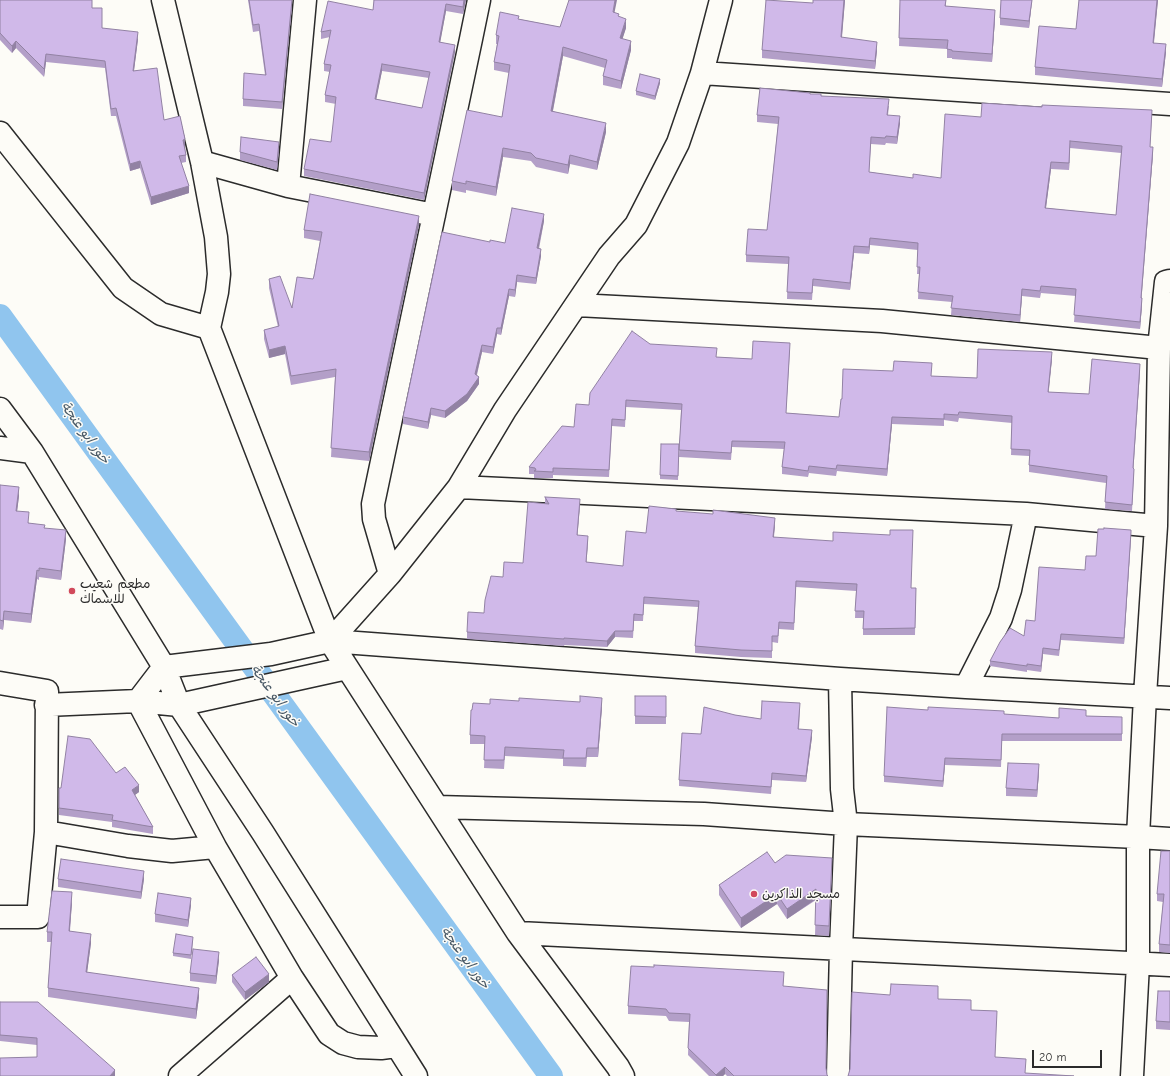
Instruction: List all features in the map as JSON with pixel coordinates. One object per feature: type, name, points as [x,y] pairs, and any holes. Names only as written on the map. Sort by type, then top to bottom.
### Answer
[{"type":"street","points":[[163,0],[202,162],[216,237],[219,274],[210,328],[330,641],[518,933],[625,1073]]},
{"type":"street","points":[[288,186],[305,0]]},
{"type":"street","points":[[390,574],[374,519],[373,504],[479,0]]},
{"type":"street","points":[[330,641],[390,574],[459,487],[505,410],[609,256],[636,226],[678,144],[702,73],[721,0]]},
{"type":"street","points":[[702,73],[1170,104]]},
{"type":"street","points":[[0,134],[123,288],[161,314],[210,328]]},
{"type":"street","points":[[202,162],[288,186],[434,216]]},
{"type":"street","points":[[1132,1076],[1138,964],[1138,837],[1156,526],[1159,348],[1166,282],[1170,281]]},
{"type":"street","points":[[577,304],[882,321],[1159,348]]},
{"type":"street","points":[[0,409],[32,452],[164,667],[179,705],[267,839],[416,1076]]},
{"type":"street","points":[[0,448],[32,452]]},
{"type":"street","points":[[459,487],[1026,514],[1156,526]]},
{"type":"street","points":[[966,687],[1001,618],[1010,590],[1026,514]]},
{"type":"street","points":[[138,701],[164,667],[271,654],[330,641],[840,679],[1170,698]]},
{"type":"street","points":[[46,705],[138,701],[179,705],[347,668]]},
{"type":"street","points":[[838,1076],[846,824],[842,789],[840,679]]},
{"type":"street","points":[[0,683],[47,691],[46,832],[38,917],[0,917]]},
{"type":"street","points":[[138,701],[215,846],[292,978],[329,1034],[343,1043],[358,1047],[381,1048],[396,1046]]},
{"type":"street","points":[[437,807],[704,814],[846,824],[1170,839]]},
{"type":"street","points":[[46,832],[128,846],[172,851],[215,846]]},
{"type":"street","points":[[518,933],[1170,966]]},
{"type":"street","points":[[180,1076],[292,978]]},
{"type":"building","points":[[0,0],[92,0],[92,8],[102,8],[102,28],[138,32],[133,71],[157,68],[164,120],[180,116],[185,139],[183,140],[186,155],[179,156],[189,186],[151,197],[140,161],[130,164],[116,108],[111,109],[105,61],[46,54],[44,69],[16,41],[12,46],[0,33]]},
{"type":"building","points":[[249,0],[292,0],[282,102],[243,99],[244,73],[266,75],[259,24],[253,25]]},
{"type":"building","points":[[374,0],[464,0],[463,7],[446,4],[439,42],[455,45],[424,193],[304,169],[310,139],[331,142],[336,97],[325,95],[331,65],[324,64],[331,30],[321,32],[328,1],[373,10]],"holes":[[[382,64],[430,72],[422,108],[375,99]]]},
{"type":"building","points":[[569,0],[615,0],[613,12],[626,19],[620,38],[631,41],[621,81],[603,76],[607,60],[563,47],[551,111],[606,123],[597,162],[570,155],[568,165],[536,158],[531,153],[503,148],[496,187],[466,181],[466,184],[452,181],[467,110],[502,117],[510,65],[494,62],[499,36],[496,35],[500,12],[519,16],[518,19],[560,27]]},
{"type":"building","points":[[766,0],[813,3],[813,0],[844,0],[841,37],[877,42],[875,61],[762,50]]},
{"type":"building","points":[[900,0],[946,0],[945,6],[995,10],[992,54],[952,51],[947,49],[948,40],[899,38]]},
{"type":"building","points":[[1001,0],[1032,0],[1029,21],[1000,18]]},
{"type":"building","points":[[1079,0],[1157,0],[1153,43],[1166,44],[1162,79],[1035,67],[1039,26],[1076,29]]},
{"type":"building","points":[[640,74],[660,79],[655,96],[636,91]]},
{"type":"building","points":[[760,88],[821,94],[821,96],[889,99],[887,115],[900,116],[897,137],[871,137],[869,172],[913,178],[913,174],[941,178],[945,114],[981,117],[982,103],[1042,107],[1042,105],[1152,110],[1150,147],[1153,147],[1140,322],[1074,315],[1076,289],[1041,286],[1040,291],[1022,289],[1020,315],[951,308],[953,296],[918,292],[920,267],[917,267],[918,243],[870,238],[869,247],[854,246],[850,283],[813,279],[812,293],[787,292],[789,257],[746,255],[748,229],[767,230],[779,117],[757,115]],"holes":[[[1070,141],[1122,146],[1116,215],[1045,208],[1051,162],[1069,163]]]},
{"type":"building","points":[[241,137],[279,142],[277,162],[240,152]]},
{"type":"building","points":[[310,194],[419,216],[369,452],[331,448],[336,369],[291,376],[285,346],[269,350],[264,330],[279,326],[269,279],[280,276],[292,308],[297,277],[313,279],[322,232],[304,230]]},
{"type":"building","points":[[512,208],[544,214],[537,248],[541,249],[536,278],[517,275],[515,290],[509,289],[501,328],[497,328],[493,347],[482,345],[475,374],[479,377],[467,394],[445,411],[431,408],[428,422],[403,417],[442,232],[490,242],[490,240],[505,243]]},
{"type":"building","points":[[632,331],[650,344],[717,348],[716,357],[752,359],[753,341],[790,343],[786,413],[839,417],[842,399],[843,369],[893,371],[894,361],[932,363],[931,376],[977,378],[978,349],[1052,352],[1048,392],[1089,394],[1092,359],[1140,364],[1132,505],[1105,502],[1107,476],[1029,465],[1030,450],[1011,449],[1012,416],[959,412],[958,415],[944,414],[944,419],[892,417],[887,469],[837,465],[836,469],[809,466],[808,471],[782,467],[785,442],[732,441],[731,453],[679,450],[682,404],[626,400],[625,420],[612,419],[609,470],[553,468],[553,472],[534,471],[536,470],[535,468],[529,467],[562,426],[574,427],[576,404],[589,405],[590,393]]},
{"type":"building","points":[[661,444],[679,444],[678,476],[660,475]]},
{"type":"building","points":[[0,485],[19,487],[16,511],[29,512],[28,523],[45,525],[44,528],[66,530],[61,571],[39,568],[39,571],[37,570],[31,614],[4,611],[3,621],[0,620]]},
{"type":"building","points":[[545,497],[580,499],[577,535],[588,536],[586,562],[623,566],[626,531],[646,533],[649,506],[676,509],[676,511],[713,514],[713,510],[775,518],[773,537],[833,541],[833,532],[890,535],[890,530],[913,530],[911,588],[916,588],[915,628],[863,629],[864,611],[855,611],[857,584],[796,581],[794,623],[779,622],[778,636],[772,636],[772,651],[695,646],[699,601],[644,597],[643,615],[634,614],[633,631],[615,631],[607,641],[467,632],[468,612],[484,613],[485,600],[491,576],[503,577],[504,562],[523,563],[528,502],[549,504]]},
{"type":"building","points":[[1098,529],[1131,530],[1124,638],[1061,634],[1059,650],[1043,648],[1041,666],[1027,664],[1027,666],[990,661],[1000,642],[1010,628],[1024,636],[1026,620],[1035,621],[1039,567],[1085,570],[1086,556],[1096,556]]},
{"type":"building","points":[[580,696],[602,698],[598,748],[587,748],[586,758],[563,758],[564,750],[505,747],[504,760],[484,760],[485,736],[470,735],[471,710],[473,703],[490,704],[490,699],[519,701],[519,698],[580,702]]},
{"type":"building","points":[[635,696],[666,696],[666,717],[635,716]]},
{"type":"building","points":[[762,701],[800,703],[798,729],[812,730],[806,776],[772,773],[771,787],[679,780],[682,733],[701,734],[704,707],[735,715],[761,719]]},
{"type":"building","points":[[887,707],[928,710],[928,707],[1004,711],[1004,714],[1059,718],[1059,708],[1086,710],[1086,716],[1122,717],[1122,734],[1002,734],[1001,760],[945,758],[943,781],[884,776]]},
{"type":"building","points":[[68,736],[90,739],[116,773],[125,767],[139,785],[132,790],[153,827],[112,820],[113,815],[59,808],[59,788],[61,788]]},
{"type":"building","points":[[1008,763],[1039,764],[1037,790],[1006,788]]},
{"type":"building","points":[[1161,851],[1170,851],[1170,945],[1159,944],[1164,894],[1157,894]]},
{"type":"building","points":[[767,852],[775,863],[786,855],[832,858],[829,926],[815,925],[816,889],[787,909],[777,894],[741,918],[719,885]]},
{"type":"building","points":[[61,859],[144,871],[141,892],[58,879]]},
{"type":"building","points":[[52,891],[72,892],[69,931],[91,934],[86,972],[199,988],[196,1009],[48,988],[52,932],[47,932]]},
{"type":"building","points":[[158,893],[191,898],[188,920],[155,914]]},
{"type":"building","points":[[176,934],[193,937],[191,955],[173,953]]},
{"type":"building","points":[[193,949],[219,952],[216,976],[190,973]]},
{"type":"building","points":[[256,957],[269,974],[245,992],[232,975]]},
{"type":"building","points":[[654,965],[784,972],[783,986],[827,990],[826,1068],[828,1076],[734,1076],[725,1067],[716,1075],[688,1048],[690,1014],[669,1013],[666,1009],[628,1006],[631,966],[654,967]]},
{"type":"building","points":[[891,984],[938,986],[938,999],[971,1000],[971,1010],[997,1011],[995,1057],[1026,1059],[1025,1073],[1074,1076],[848,1076],[850,1069],[852,992],[890,995]]},
{"type":"building","points":[[1158,991],[1170,991],[1170,1022],[1156,1021]]},
{"type":"building","points":[[0,1002],[38,1002],[115,1070],[110,1076],[0,1076],[0,1058],[37,1057],[37,1038],[0,1035]]},
{"type":"waterway","name":"خور ابو عنجة","points":[[0,316],[551,1076]]},
{"type":"place","name":"مطعم شعيب للاسماك","points":[[72,591]]},
{"type":"place","name":"مسجد الذاكرين","points":[[754,894]]}]
